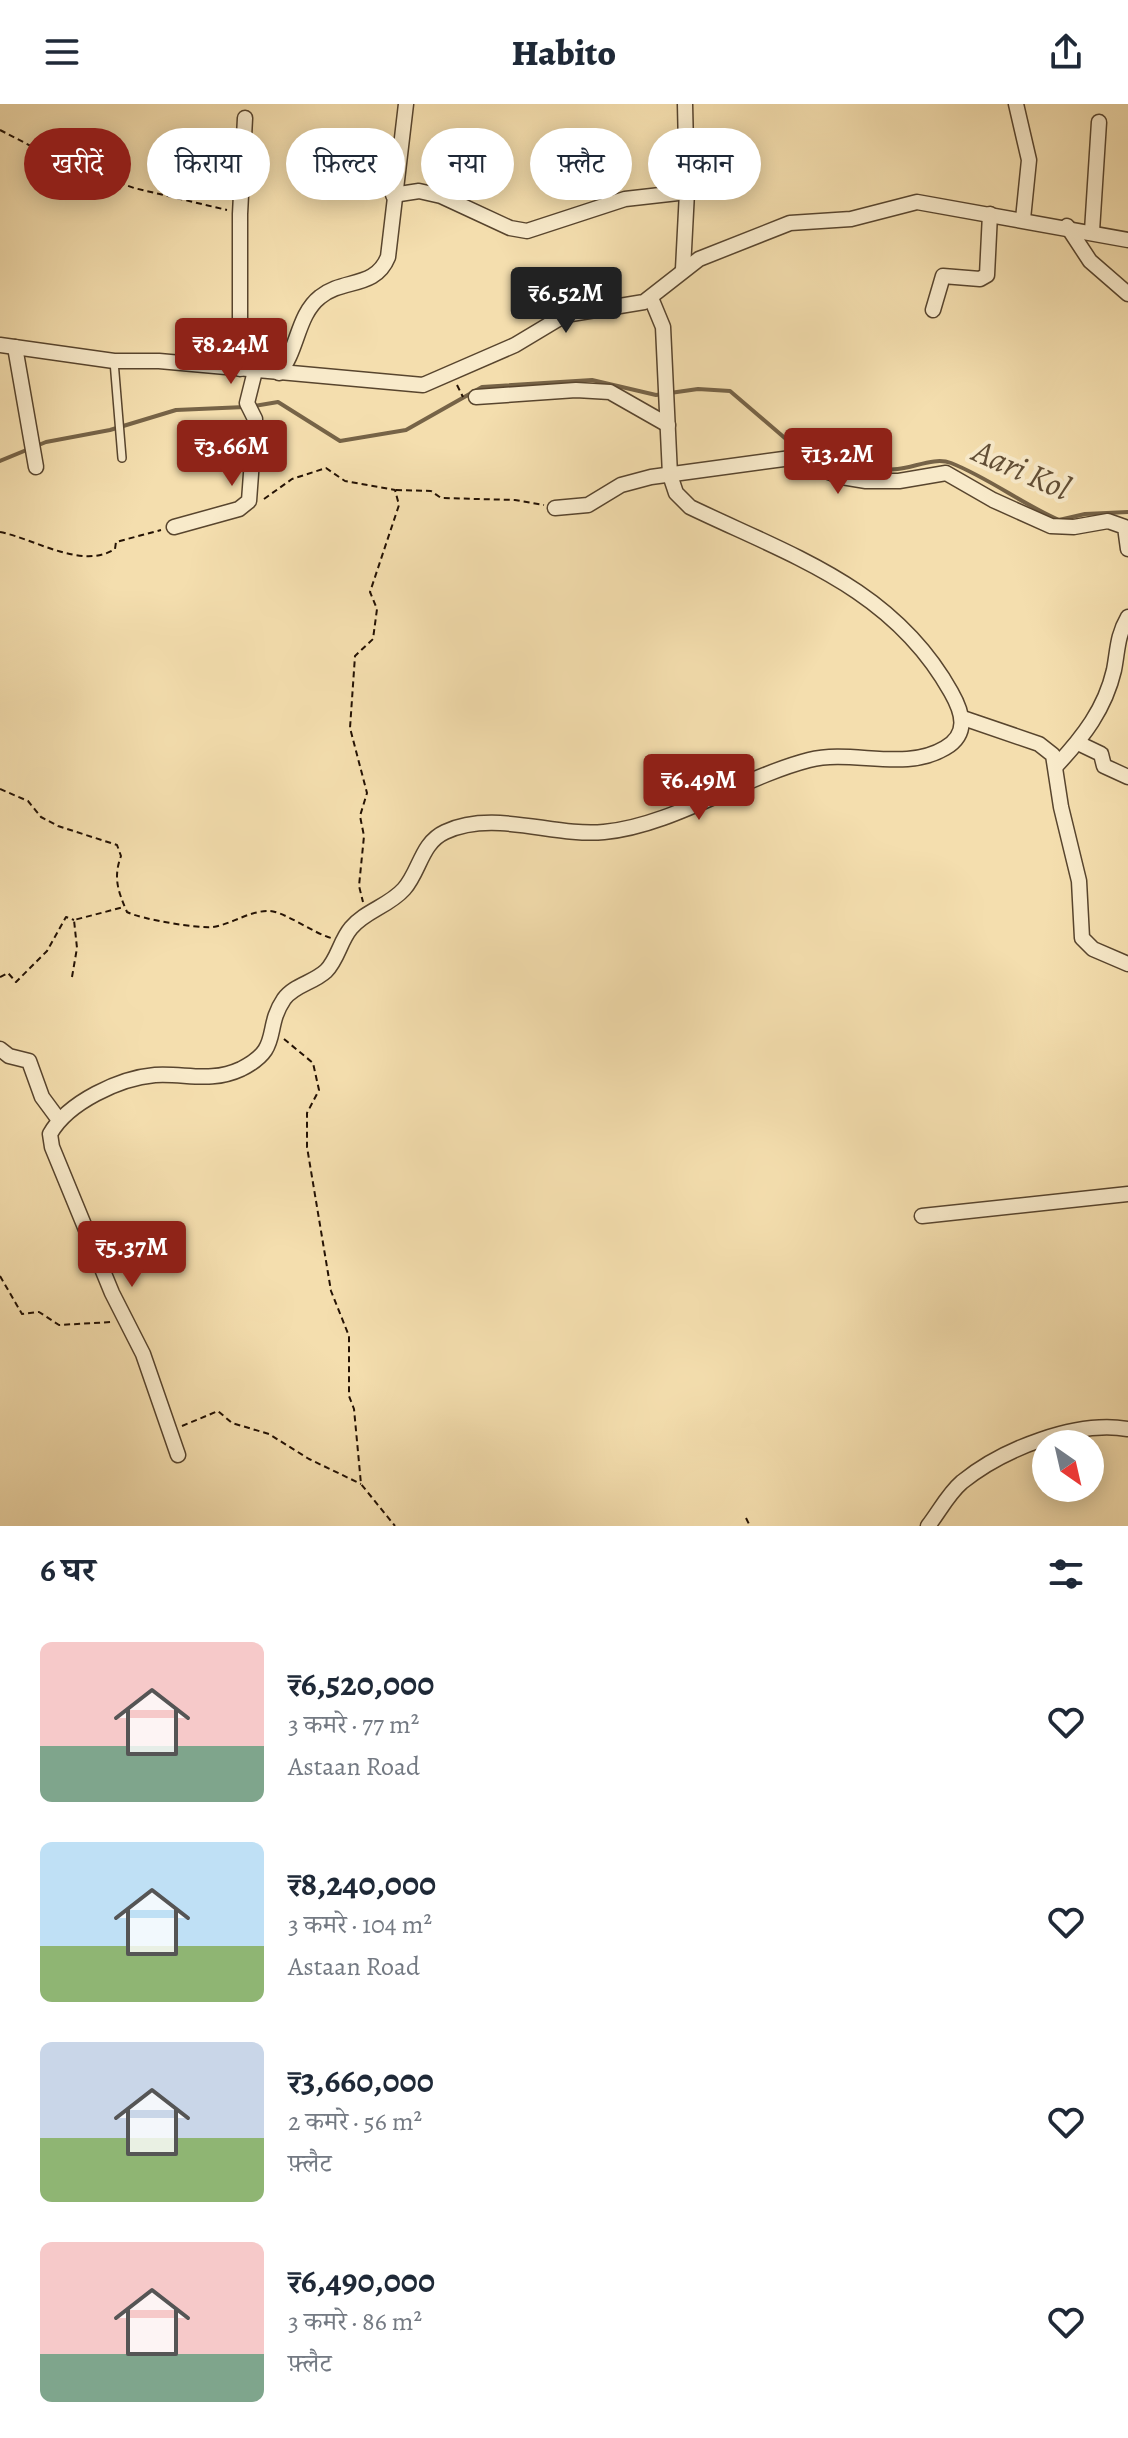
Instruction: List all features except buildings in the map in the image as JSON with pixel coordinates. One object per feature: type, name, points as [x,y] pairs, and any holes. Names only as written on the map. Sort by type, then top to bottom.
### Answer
[{"type":"street","points":[[403,128],[406,104]]},
{"type":"street","points":[[685,104],[686,128]]},
{"type":"street","points":[[1016,104],[1029,160],[1023,219]]},
{"type":"street","points":[[174,527],[244,506],[251,495],[249,465],[255,419],[248,408],[240,214],[245,118]]},
{"type":"street","points":[[1092,231],[1099,122]]},
{"type":"street","points":[[405,193],[419,191],[441,196],[510,228],[527,231],[625,199],[648,196]]},
{"type":"street","points":[[279,373],[292,355],[306,314],[317,299],[334,289],[367,280],[383,268],[388,257],[393,200]]},
{"type":"street","points":[[683,269],[687,200]]},
{"type":"street","points":[[35,462],[8,346],[114,361],[423,385],[515,345],[565,315],[637,305],[651,298],[683,269],[750,236],[790,223],[851,219],[917,202],[1067,226],[1128,240]]},
{"type":"street","points":[[933,310],[943,276],[948,273],[980,279],[987,275],[990,214]]},
{"type":"street","points":[[1067,226],[1090,261],[1128,294]]},
{"type":"street","points":[[651,298],[661,317],[670,475],[676,493],[690,507],[828,573],[881,605],[927,653],[963,718],[1039,744],[1053,755],[1057,765],[1061,807],[1079,881],[1082,938],[1093,949],[1128,964]]},
{"type":"street","points":[[476,397],[576,390],[610,392],[668,425]]},
{"type":"street","points":[[555,508],[588,505],[621,485],[791,458],[842,477],[866,481],[899,481],[946,473],[993,500],[1051,526],[1115,522],[1125,527],[1128,549]]},
{"type":"street","points":[[1057,765],[1091,725],[1110,683],[1117,637],[1128,617]]},
{"type":"street","points":[[178,1455],[147,1365],[52,1147],[50,1134],[59,1120],[99,1093],[139,1078],[209,1078],[237,1071],[267,1051],[274,1034],[277,1013],[286,996],[326,971],[348,931],[401,893],[428,847],[448,830],[481,824],[589,833],[628,828],[812,759],[932,755],[955,741],[963,718]]},
{"type":"street","points":[[1078,743],[1101,754],[1104,766],[1128,777]]},
{"type":"street","points":[[0,1049],[9,1056],[29,1061],[42,1097],[59,1120]]},
{"type":"street","points":[[922,1216],[1128,1194]]},
{"type":"street","points":[[928,1526],[965,1480],[1032,1444],[1088,1427],[1128,1429]]},
{"type":"lane","points":[[114,361],[122,458]]},
{"type":"path","points":[[0,130],[58,160],[134,188],[240,214]]},
{"type":"path","points":[[244,506],[266,498],[292,479],[326,468],[345,481],[395,490],[431,491],[441,498],[515,500],[555,508]]},
{"type":"path","points":[[366,916],[359,886],[364,836],[360,816],[367,793],[350,728],[355,656],[373,639],[377,609],[370,592],[399,505],[395,490]]},
{"type":"path","points":[[0,532],[74,555],[103,557],[115,549],[116,542],[174,527]]},
{"type":"path","points":[[0,789],[28,801],[41,817],[58,826],[117,845],[121,856],[116,870],[116,886],[127,912],[142,920],[212,927],[267,911],[281,912],[292,923],[329,938],[348,931]]},
{"type":"path","points":[[0,977],[8,973],[16,982],[47,951],[66,917],[74,920],[125,906]]},
{"type":"path","points":[[72,977],[77,948],[74,920]]},
{"type":"path","points":[[274,1034],[294,1044],[313,1063],[319,1090],[307,1113],[307,1147],[331,1291],[349,1336],[349,1396],[354,1409],[361,1484]]},
{"type":"path","points":[[0,1276],[22,1314],[39,1312],[59,1325],[128,1323]]},
{"type":"path","points":[[169,1428],[192,1424],[218,1411],[232,1423],[269,1434],[309,1459],[361,1484],[395,1526]]},
{"type":"path","points":[[746,1518],[750,1526]]},
{"type":"waterway","name":"Aari Kol","points":[[254,406],[278,402],[340,441],[406,430],[482,387],[592,380],[656,395],[698,389],[730,391],[786,439],[814,434],[825,437],[880,468],[898,469],[934,461],[951,463],[1059,520],[1085,514],[1128,512]]},
{"type":"waterway","name":"Aari Kol","points":[[0,461],[46,442],[110,430],[176,410],[245,407]]}]
